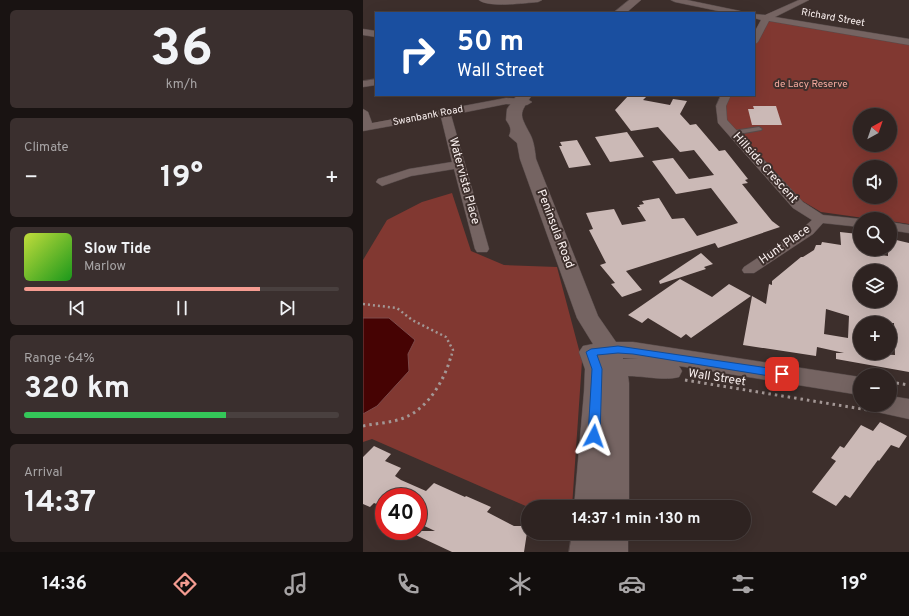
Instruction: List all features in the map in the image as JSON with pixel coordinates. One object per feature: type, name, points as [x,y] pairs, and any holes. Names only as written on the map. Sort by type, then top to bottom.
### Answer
[{"type":"street","points":[[483,0],[507,2],[538,0]]},
{"type":"street","points":[[624,7],[636,0]]},
{"type":"street","points":[[675,0],[735,12]]},
{"type":"street","points":[[755,40],[766,18],[805,0]]},
{"type":"street","name":"Richard Street","points":[[755,16],[909,42]]},
{"type":"street","points":[[363,32],[375,34]]},
{"type":"street","points":[[363,84],[375,82]]},
{"type":"street","name":"Hillside Crescent","points":[[726,96],[721,106],[722,121],[798,205],[820,219],[853,222]]},
{"type":"street","name":"Swanbank Road","points":[[366,128],[445,113],[524,101]]},
{"type":"street","name":"Peninsula Road","points":[[524,101],[514,120],[520,132],[588,318],[585,335],[617,383],[614,500]]},
{"type":"street","points":[[363,112],[366,128]]},
{"type":"street","name":"Watervista Place","points":[[445,113],[482,250]]},
{"type":"street","points":[[382,182],[409,173],[460,164]]},
{"type":"street","name":"Hunt Place","points":[[749,270],[808,231],[820,219]]},
{"type":"street","points":[[897,227],[909,229]]},
{"type":"street","name":"Peninsula Road","points":[[589,500],[597,393],[602,360]]},
{"type":"street","name":"Wall Street","points":[[602,360],[645,367],[725,372],[853,396]]},
{"type":"street","points":[[897,392],[909,394]]},
{"type":"street","name":"Wall Street","points":[[897,406],[909,409]]},
{"type":"street","points":[[585,552],[586,540]]},
{"type":"street","points":[[612,552],[613,540]]},
{"type":"lane","points":[[733,133],[759,129]]},
{"type":"path","points":[[363,304],[397,308],[412,320],[446,337],[453,350],[450,363],[425,404],[407,417],[363,426]]},
{"type":"path","points":[[683,380],[853,396]]},
{"type":"path","points":[[897,383],[909,385]]},
{"type":"green space","name":"de Lacy Reserve","points":[[766,18],[909,42],[909,224],[897,222],[897,212],[853,212],[853,216],[821,212],[799,199],[724,121],[726,96],[755,96],[755,40]]},
{"type":"green space","points":[[452,193],[471,251],[504,265],[557,267],[582,361],[572,500],[521,500],[521,504],[372,439],[363,442],[363,260],[387,220],[422,202]]},
{"type":"shaded area","points":[[363,318],[389,318],[415,340],[408,354],[409,371],[377,406],[363,414]]},
{"type":"building","points":[[628,96],[647,96],[643,100],[670,105],[673,99],[687,101],[680,114],[690,125],[696,124],[719,151],[725,150],[748,179],[745,180],[748,183],[742,184],[772,221],[780,227],[718,248],[715,243],[626,271],[642,290],[622,297],[611,284],[615,283],[600,265],[606,263],[589,230],[593,229],[586,213],[614,209],[622,225],[646,221],[637,207],[644,204],[642,201],[659,198],[672,219],[684,218],[697,236],[738,223],[711,188],[676,194],[652,161],[673,158],[689,179],[714,175],[694,150],[680,152],[658,127],[631,131],[615,110]]},
{"type":"building","points":[[753,106],[776,106],[782,125],[752,125],[748,109],[754,109]]},
{"type":"building","points":[[627,132],[644,157],[610,162],[595,137]]},
{"type":"building","points":[[577,140],[591,165],[569,168],[559,146],[562,146],[560,142]]},
{"type":"building","points":[[840,232],[853,233],[853,256],[897,256],[897,240],[909,243],[909,372],[897,370],[897,368],[887,368],[836,359],[836,353],[844,353],[817,347],[816,356],[743,345],[752,296],[766,304],[769,284],[772,285],[772,281],[801,257],[814,250],[816,245],[821,245],[822,242],[841,245]],"holes":[[[826,309],[849,316],[848,338],[824,334]]]},
{"type":"building","points":[[701,253],[713,264],[704,267],[706,269],[660,284],[659,281]]},
{"type":"building","points":[[680,279],[712,297],[729,284],[751,296],[691,338],[686,334],[681,338],[648,318],[642,323],[628,315]]},
{"type":"building","points":[[880,422],[907,436],[899,448],[891,445],[850,498],[845,495],[836,506],[812,492],[836,461],[831,458],[840,446],[844,448],[861,425],[873,431]]},
{"type":"building","points":[[374,446],[391,454],[385,461],[401,468],[395,476],[419,488],[375,488],[375,503],[370,507],[363,504],[363,457]]},
{"type":"building","points":[[434,483],[491,507],[487,512],[514,526],[521,526],[521,540],[526,540],[524,552],[452,552],[426,540],[427,531],[435,531],[427,527],[427,490]]},
{"type":"route","points":[[594,436],[597,369],[591,352],[607,350],[633,350],[782,374]]}]
